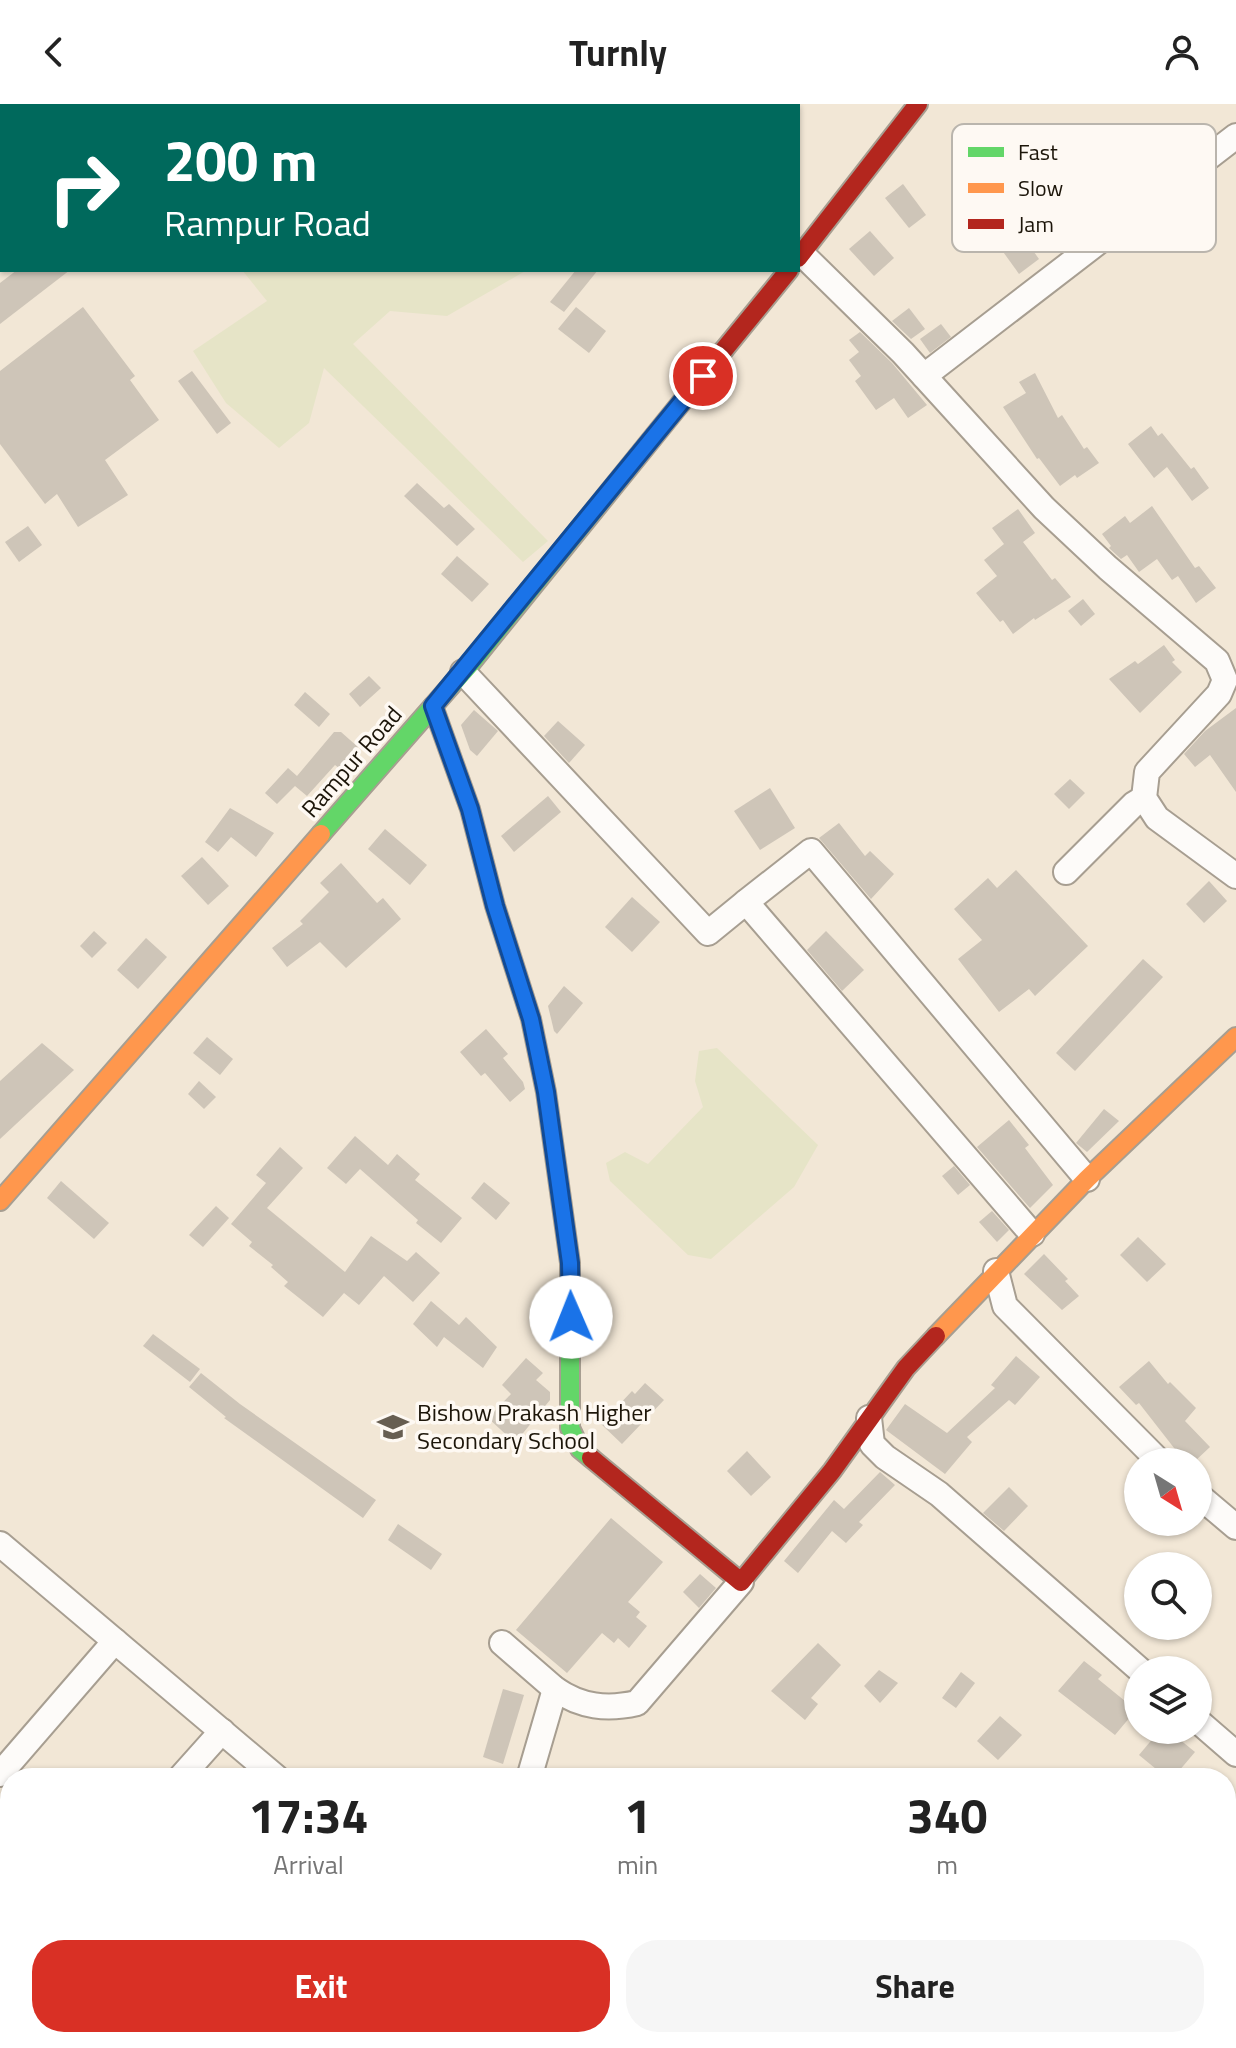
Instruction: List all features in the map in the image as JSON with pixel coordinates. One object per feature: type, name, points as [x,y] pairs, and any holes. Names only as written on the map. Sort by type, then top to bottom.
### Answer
[{"type":"street","name":"Rampur Road","points":[[800,256],[918,104]]},
{"type":"street","points":[[1216,151],[1236,136]]},
{"type":"street","points":[[924,376],[1085,252]]},
{"type":"street","points":[[800,265],[924,376],[1044,508],[1108,568],[1217,661],[1229,678],[1219,694],[1147,772],[1144,798],[1157,818],[1236,876]]},
{"type":"street","name":"Rampur Road","points":[[0,1201],[463,672],[787,272]]},
{"type":"street","points":[[463,672],[708,933],[811,851],[1087,1179]]},
{"type":"street","points":[[433,706],[470,809],[495,906],[531,1019],[546,1092],[570,1263],[572,1437],[580,1449],[741,1582]]},
{"type":"street","points":[[1066,872],[1134,804],[1144,798]]},
{"type":"street","points":[[746,902],[1032,1234]]},
{"type":"street","points":[[502,1643],[572,1701],[614,1709],[637,1703],[832,1471],[906,1368],[1032,1234],[1236,1037]]},
{"type":"street","points":[[996,1271],[1005,1306],[1146,1448]]},
{"type":"street","points":[[869,1418],[872,1444],[939,1494],[1124,1656]]},
{"type":"street","points":[[832,1471],[864,1456],[892,1461]]},
{"type":"street","points":[[1212,1507],[1236,1527]]},
{"type":"street","points":[[0,1544],[265,1768]]},
{"type":"street","points":[[4,1761],[115,1641]]},
{"type":"street","points":[[532,1768],[555,1689]]},
{"type":"street","points":[[189,1768],[222,1731]]},
{"type":"street","points":[[1212,1733],[1236,1754]]},
{"type":"shaded area","points":[[244,272],[524,272],[447,316],[390,311],[353,344],[548,541],[523,562],[324,368],[309,423],[279,448],[226,403],[193,351],[267,301]]},
{"type":"shaded area","points":[[717,1048],[818,1145],[794,1187],[711,1259],[688,1255],[610,1181],[606,1163],[625,1152],[648,1164],[703,1107],[695,1081],[699,1051]]},
{"type":"building","points":[[903,184],[926,215],[909,228],[885,198]]},
{"type":"building","points":[[870,231],[894,258],[874,276],[849,249]]},
{"type":"building","points":[[1003,252],[1034,252],[1039,259],[1019,274]]},
{"type":"building","points":[[14,272],[67,272],[0,324],[0,283]]},
{"type":"building","points":[[574,272],[596,272],[564,312],[550,302]]},
{"type":"building","points":[[83,307],[135,376],[130,380],[159,420],[105,460],[128,495],[78,527],[57,494],[45,504],[0,444],[0,371]]},
{"type":"building","points":[[576,307],[606,331],[589,353],[558,329]]},
{"type":"building","points":[[909,308],[925,329],[911,339],[892,321]]},
{"type":"building","points":[[941,324],[951,337],[930,353],[920,339]]},
{"type":"building","points":[[860,332],[892,363],[927,405],[908,418],[894,398],[876,410],[855,381],[861,376],[849,360],[859,352],[849,340]]},
{"type":"building","points":[[192,371],[231,423],[217,434],[178,381]]},
{"type":"building","points":[[1035,373],[1058,418],[1062,415],[1084,449],[1087,447],[1099,463],[1060,486],[1037,459],[1003,407],[1026,393],[1019,382]]},
{"type":"building","points":[[1151,426],[1158,436],[1162,433],[1191,469],[1194,467],[1209,488],[1192,501],[1167,467],[1154,478],[1128,444]]},
{"type":"building","points":[[417,483],[444,508],[449,504],[475,529],[457,546],[404,496]]},
{"type":"building","points":[[1152,506],[1195,568],[1199,566],[1216,588],[1196,603],[1178,576],[1172,580],[1157,559],[1139,572],[1127,555],[1121,559],[1109,548],[1111,546],[1102,534],[1125,516],[1130,523]]},
{"type":"building","points":[[1018,509],[1035,533],[1023,542],[1052,580],[1055,578],[1071,597],[1013,634],[976,593],[997,576],[984,560],[1004,544],[992,528]]},
{"type":"building","points":[[28,526],[42,545],[19,562],[5,542]]},
{"type":"building","points":[[457,556],[489,584],[472,602],[441,574]]},
{"type":"building","points":[[1083,599],[1095,614],[1081,626],[1068,611]]},
{"type":"building","points":[[1164,645],[1175,660],[1172,662],[1182,672],[1140,713],[1109,679],[1135,661],[1138,664]]},
{"type":"building","points":[[369,676],[381,688],[360,707],[349,694]]},
{"type":"building","points":[[305,692],[330,714],[319,727],[294,705]]},
{"type":"building","points":[[1236,708],[1236,792],[1210,755],[1195,767],[1184,754],[1205,731]]},
{"type":"building","points":[[474,710],[498,731],[477,756],[470,750],[461,725]]},
{"type":"building","points":[[558,721],[585,745],[569,763],[544,736]]},
{"type":"building","points":[[334,732],[341,732],[358,747],[339,768],[335,765],[307,796],[295,786],[277,804],[265,793],[288,768],[297,776]]},
{"type":"building","points":[[1070,779],[1085,793],[1069,809],[1054,794]]},
{"type":"building","points":[[770,788],[795,828],[760,850],[734,811]]},
{"type":"building","points":[[548,796],[561,812],[514,852],[501,836]]},
{"type":"building","points":[[230,808],[274,833],[256,857],[231,837],[218,852],[205,842]]},
{"type":"building","points":[[839,823],[865,856],[870,851],[894,874],[871,899],[819,838]]},
{"type":"building","points":[[385,829],[427,865],[410,885],[368,849]]},
{"type":"building","points":[[202,857],[229,886],[208,905],[181,876]]},
{"type":"building","points":[[341,863],[377,903],[383,898],[401,919],[346,968],[320,942],[287,967],[272,948],[303,924],[300,921],[329,892],[320,883]]},
{"type":"building","points":[[1016,870],[1088,946],[1035,996],[1029,989],[999,1012],[958,959],[982,940],[954,909],[988,878],[997,888]]},
{"type":"building","points":[[1209,881],[1227,901],[1204,923],[1186,904]]},
{"type":"building","points":[[632,897],[660,922],[632,952],[605,927]]},
{"type":"building","points":[[94,931],[107,943],[92,958],[80,946]]},
{"type":"building","points":[[826,931],[864,970],[842,991],[807,950]]},
{"type":"building","points":[[146,938],[167,957],[138,989],[117,970]]},
{"type":"building","points":[[1143,959],[1163,977],[1075,1071],[1056,1053]]},
{"type":"building","points":[[564,986],[583,1003],[557,1034],[548,1006]]},
{"type":"building","points":[[486,1029],[508,1054],[503,1058],[523,1082],[525,1089],[510,1102],[485,1073],[481,1076],[460,1052]]},
{"type":"building","points":[[207,1037],[233,1059],[220,1075],[193,1053]]},
{"type":"building","points":[[42,1043],[74,1070],[0,1139],[0,1081]]},
{"type":"building","points":[[199,1081],[216,1097],[204,1109],[188,1094]]},
{"type":"building","points":[[1104,1109],[1119,1121],[1087,1152],[1076,1143]]},
{"type":"building","points":[[1009,1120],[1029,1145],[1025,1148],[1053,1185],[1030,1208],[977,1147]]},
{"type":"building","points":[[355,1136],[388,1165],[397,1154],[420,1174],[415,1180],[462,1218],[441,1243],[360,1169],[346,1184],[327,1168]]},
{"type":"building","points":[[280,1147],[303,1168],[267,1208],[345,1272],[371,1236],[407,1261],[416,1252],[440,1273],[413,1302],[384,1276],[359,1305],[344,1293],[323,1317],[284,1286],[288,1282],[249,1246],[252,1242],[231,1224],[266,1183],[256,1175]]},
{"type":"building","points":[[954,1166],[970,1185],[958,1195],[942,1176]]},
{"type":"building","points":[[61,1181],[109,1223],[94,1239],[47,1198]]},
{"type":"building","points":[[484,1182],[510,1203],[496,1220],[471,1198]]},
{"type":"building","points":[[216,1206],[229,1218],[203,1247],[189,1235]]},
{"type":"building","points":[[992,1211],[1009,1230],[997,1242],[979,1222]]},
{"type":"building","points":[[1138,1237],[1166,1264],[1147,1282],[1120,1255]]},
{"type":"building","points":[[1044,1254],[1068,1279],[1065,1281],[1079,1296],[1062,1310],[1024,1274]]},
{"type":"building","points":[[431,1301],[459,1325],[466,1317],[497,1347],[483,1368],[444,1337],[437,1347],[413,1324]]},
{"type":"building","points":[[153,1334],[200,1369],[190,1382],[143,1346]]},
{"type":"building","points":[[1016,1356],[1040,1377],[1015,1405],[1009,1400],[967,1437],[972,1442],[945,1474],[886,1430],[905,1404],[947,1433],[995,1388],[991,1385]]},
{"type":"building","points":[[526,1358],[543,1373],[536,1380],[550,1392],[550,1400],[515,1443],[488,1418],[511,1394],[502,1385]]},
{"type":"building","points":[[1149,1361],[1168,1384],[1170,1382],[1196,1408],[1185,1421],[1210,1447],[1174,1448],[1139,1403],[1136,1405],[1119,1387]]},
{"type":"building","points":[[201,1373],[376,1500],[363,1518],[224,1418],[189,1387]]},
{"type":"building","points":[[645,1383],[664,1400],[622,1444],[601,1424],[632,1391],[635,1394]]},
{"type":"building","points":[[747,1451],[771,1477],[751,1496],[727,1471]]},
{"type":"building","points":[[880,1472],[895,1485],[859,1522],[863,1525],[846,1543],[832,1531],[798,1573],[784,1561],[834,1500],[844,1509]]},
{"type":"building","points":[[1009,1487],[1028,1506],[1004,1531],[983,1513]]},
{"type":"building","points":[[611,1518],[663,1562],[628,1602],[640,1612],[636,1617],[647,1626],[629,1648],[618,1638],[614,1643],[602,1633],[567,1673],[516,1630]]},
{"type":"building","points":[[398,1524],[442,1554],[431,1570],[388,1540]]},
{"type":"building","points":[[700,1574],[716,1588],[699,1608],[683,1592]]},
{"type":"building","points":[[818,1643],[841,1665],[811,1698],[818,1704],[805,1720],[771,1691]]},
{"type":"building","points":[[1084,1661],[1102,1675],[1098,1679],[1124,1700],[1124,1724],[1115,1735],[1058,1691]]},
{"type":"building","points":[[879,1670],[898,1683],[880,1703],[864,1686]]},
{"type":"building","points":[[961,1672],[975,1683],[956,1708],[942,1698]]},
{"type":"building","points":[[503,1689],[524,1695],[503,1764],[483,1757]]},
{"type":"building","points":[[1000,1716],[1022,1735],[998,1760],[977,1741]]},
{"type":"building","points":[[1148,1744],[1185,1744],[1195,1752],[1181,1768],[1155,1768],[1139,1755]]},
{"type":"traffic: fast","points":[[321,834],[470,664],[723,351]]},
{"type":"traffic: fast","points":[[433,706],[470,809],[495,906],[531,1019],[546,1092],[570,1263],[570,1428],[580,1449],[591,1458]]},
{"type":"traffic: slow","points":[[0,1201],[321,834]]},
{"type":"traffic: slow","points":[[936,1336],[1087,1179],[1236,1037]]},
{"type":"traffic: jam","points":[[800,255],[918,104]]},
{"type":"traffic: jam","points":[[723,351],[787,272]]},
{"type":"traffic: jam","points":[[591,1458],[741,1582],[832,1471],[906,1368],[936,1336]]},
{"type":"place","name":"Bishow Prakash Higher Secondary School","points":[[393,1427]]},
{"type":"route","points":[[571,1317],[570,1263],[546,1092],[531,1019],[504,939],[470,809],[433,706],[703,376]]}]
